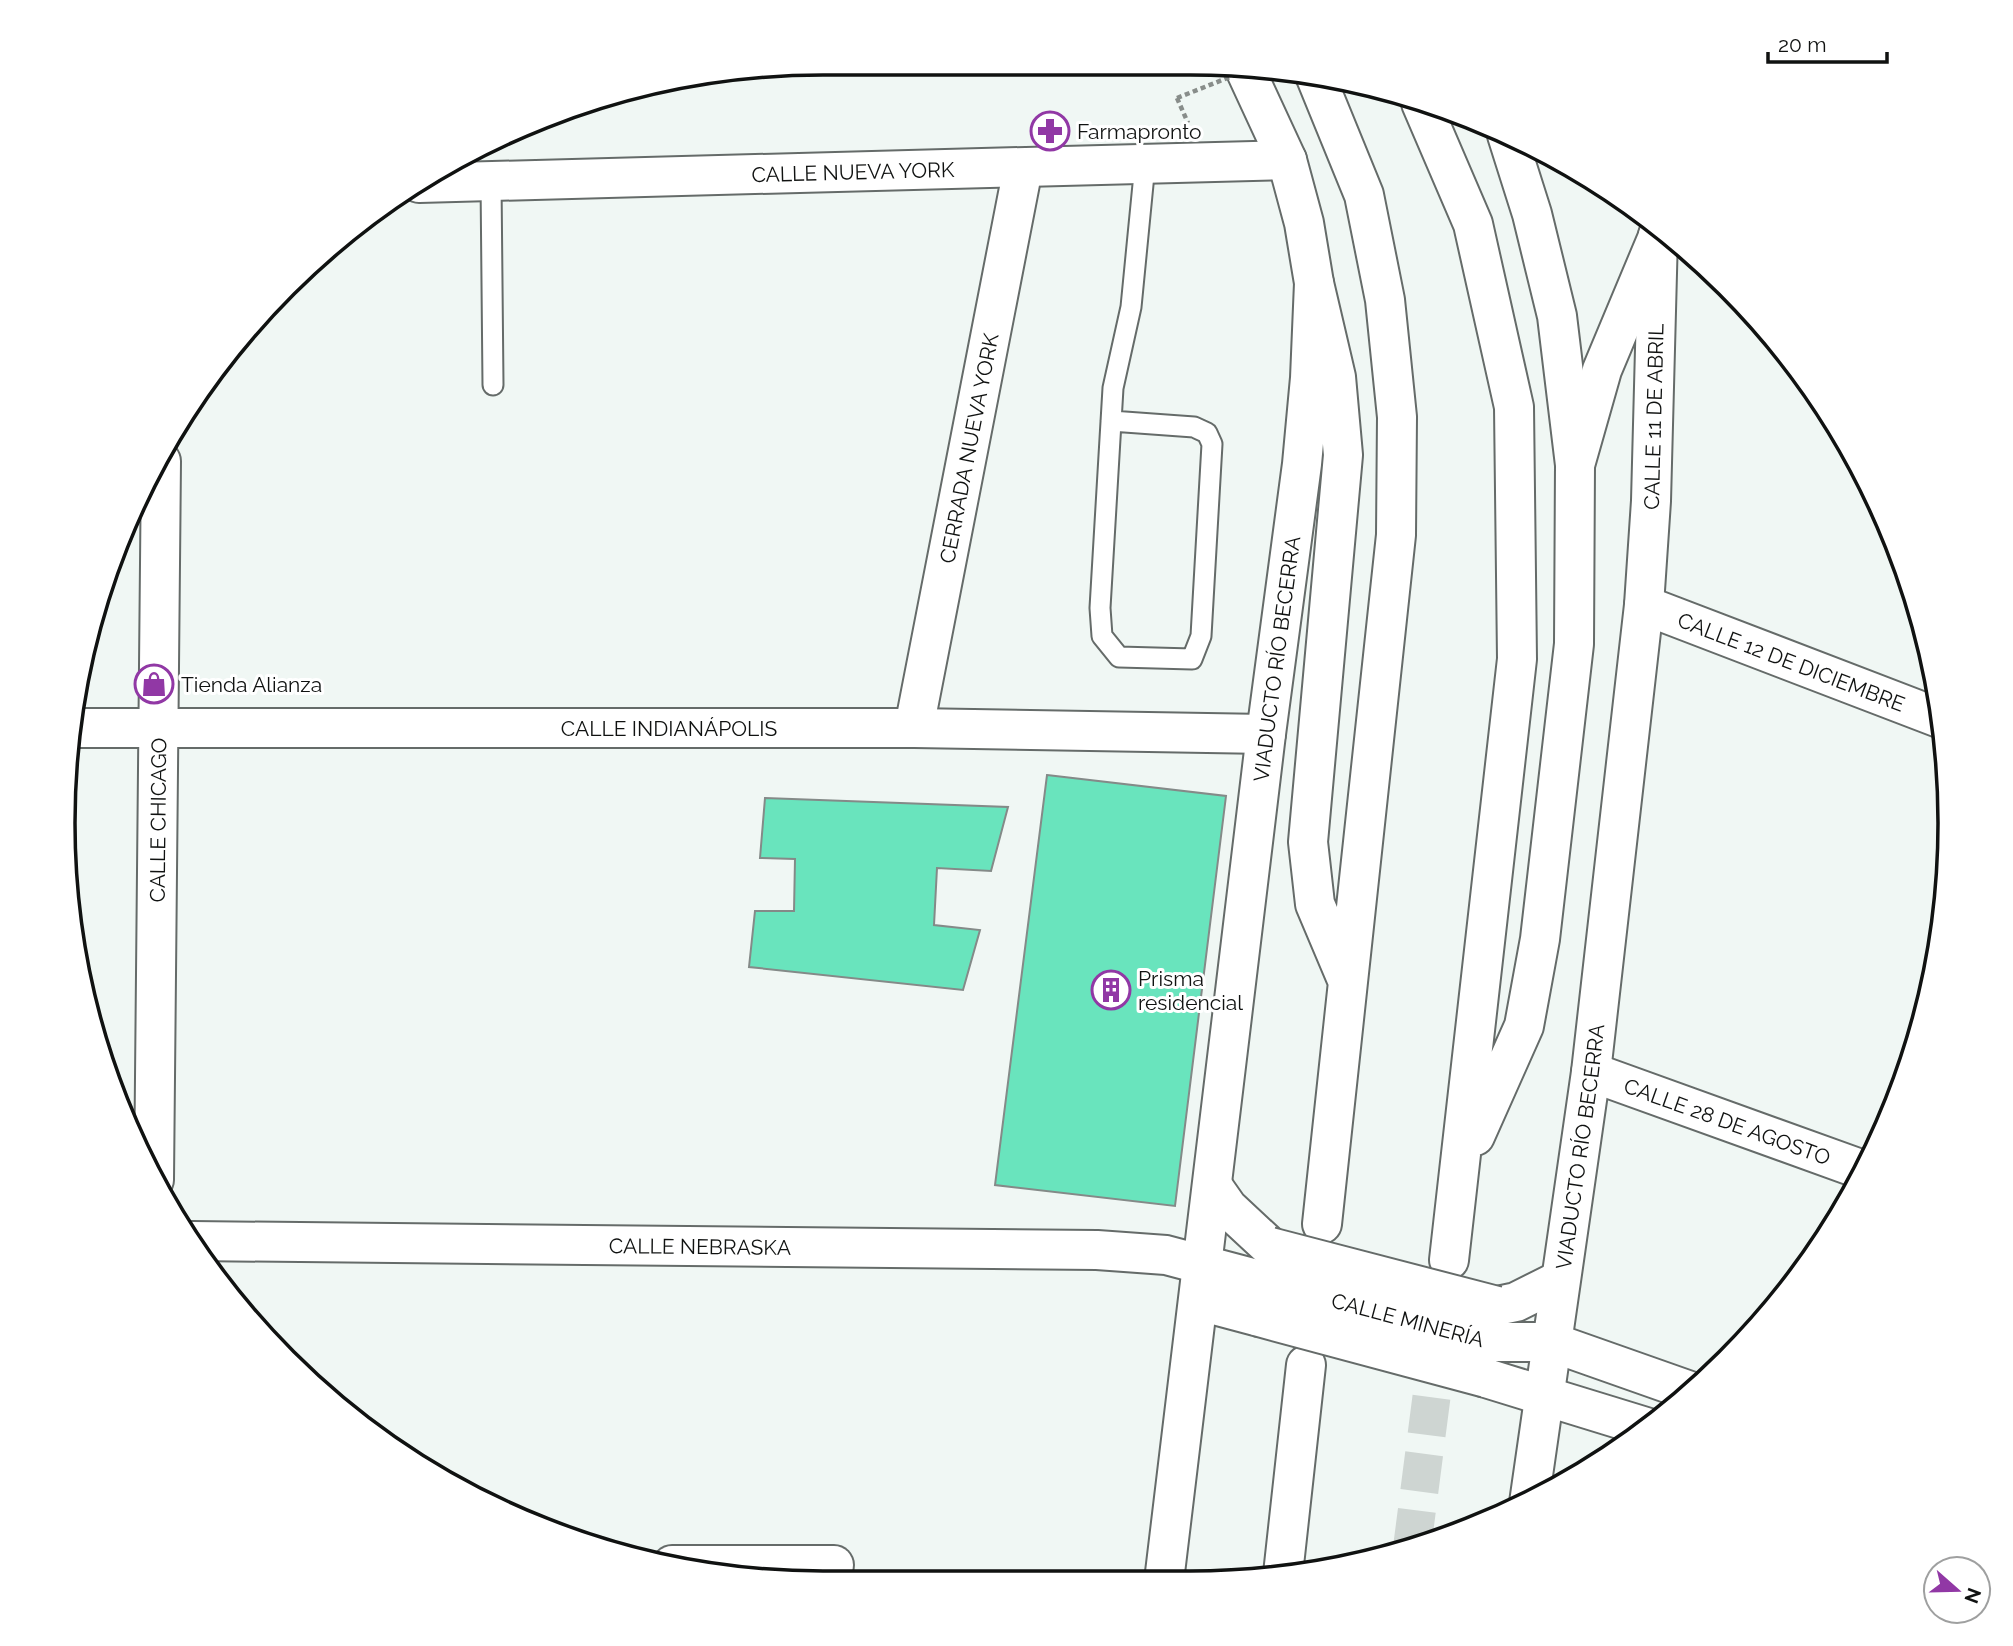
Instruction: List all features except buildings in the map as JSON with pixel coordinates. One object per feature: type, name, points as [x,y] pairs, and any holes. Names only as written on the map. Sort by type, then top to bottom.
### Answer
[{"type":"main road","name":"VIADUCTO RÍO BECERRA","points":[[1165,1571],[1214,1188],[1266,734],[1302,464],[1314,283],[1304,223],[1287,160],[1249,78]]},
{"type":"main road","points":[[1320,87],[1364,195],[1385,300],[1397,417],[1396,536],[1322,1224]]},
{"type":"main road","points":[[1426,114],[1473,224],[1514,407],[1517,659],[1449,1260]]},
{"type":"main road","points":[[1458,1173],[1524,1026],[1540,939],[1574,644],[1575,465],[1557,316],[1532,215],[1511,148]]},
{"type":"main road","name":"CALLE NUEVA YORK","points":[[437,182],[1287,160]]},
{"type":"main road","name":"CERRADA NUEVA YORK","points":[[914,729],[1023,168]]},
{"type":"main road","points":[[1575,465],[1602,370],[1659,242]]},
{"type":"main road","name":"CALLE 11 DE ABRIL","points":[[1644,605],[1663,244]]},
{"type":"main road","points":[[1314,283],[1336,377],[1343,455],[1308,842],[1315,904],[1349,984]]},
{"type":"main road","name":"CALLE CHICAGO","points":[[154,1158],[161,475]]},
{"type":"main road","name":"VIADUCTO RÍO BECERRA","points":[[1531,1489],[1591,1072],[1644,605]]},
{"type":"main road","name":"CALLE 12 DE DICIEMBRE","points":[[1644,605],[1929,714]]},
{"type":"main road","name":"CALLE INDIANÁPOLIS","points":[[82,728],[914,729],[1266,734]]},
{"type":"main road","name":"CALLE 28 DE AGOSTO","points":[[1591,1072],[1854,1167]]},
{"type":"main road","points":[[1214,1188],[1228,1208],[1264,1282]]},
{"type":"main road","name":"CALLE NEBRASKA","points":[[203,1241],[1097,1250],[1166,1255],[1204,1263]]},
{"type":"main road","name":"CALLE MINERÍA","points":[[1204,1263],[1264,1282],[1491,1342],[1551,1342],[1680,1387]]},
{"type":"main road","points":[[1491,1342],[1516,1302],[1560,1280]]},
{"type":"main road","name":"CALLE MINERÍA","points":[[1199,1301],[1264,1282]]},
{"type":"main road","name":"CALLE MINERÍA","points":[[1491,1342],[1543,1394],[1635,1423]]},
{"type":"main road","points":[[1284,1564],[1306,1365]]},
{"type":"main road","points":[[735,1565],[834,1565]]},
{"type":"lane","points":[[1111,421],[1194,427],[1207,433],[1212,444],[1201,636],[1192,659],[1119,657],[1101,636],[1111,421],[1113,388],[1131,307],[1145,164]]},
{"type":"lane","points":[[491,181],[493,385]]},
{"type":"path","points":[[1177,98],[1231,77]]},
{"type":"tunnel","points":[[1414,1536],[1440,1331]]},
{"type":"place","name":"Farmapronto","points":[[1050,131]]},
{"type":"place","name":"Tienda Alianza","points":[[154,684]]},
{"type":"place","name":"Prisma residencial","points":[[1111,990]]}]
